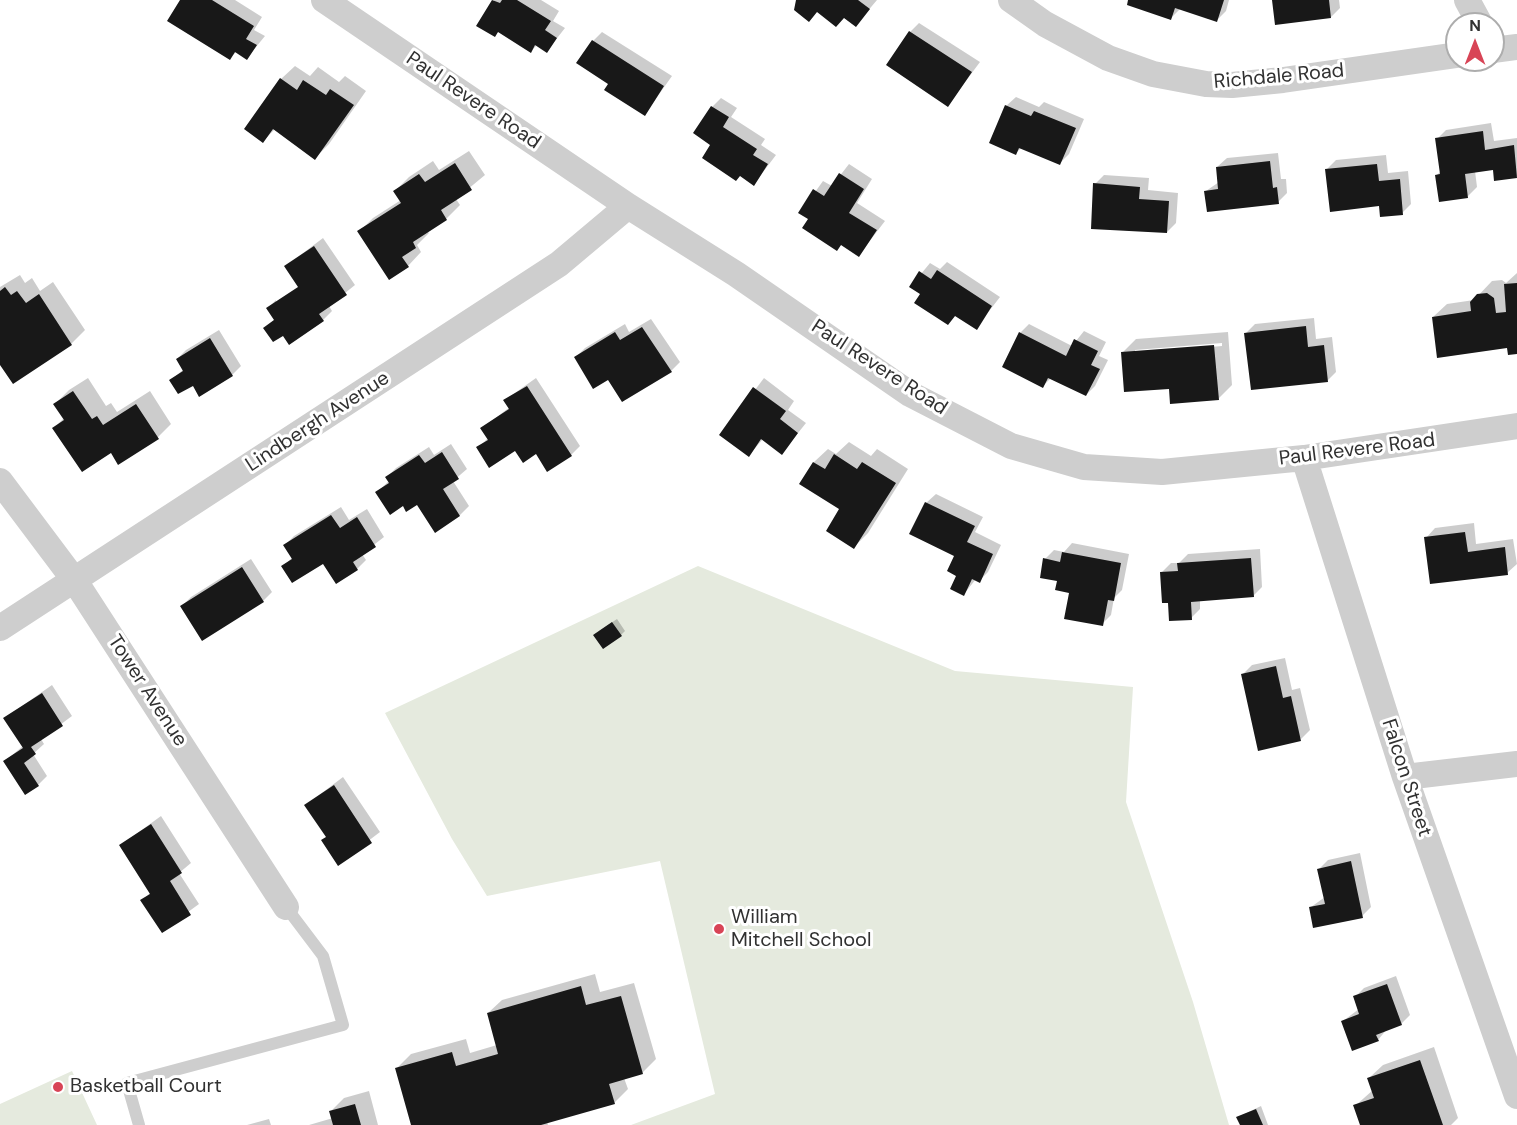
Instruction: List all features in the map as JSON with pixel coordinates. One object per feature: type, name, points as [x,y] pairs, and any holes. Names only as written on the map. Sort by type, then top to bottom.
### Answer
[{"type":"street","name":"Paul Revere Road","points":[[324,0],[628,206],[736,274],[910,394],[1011,446],[1084,467],[1162,472],[1304,458],[1517,426]]},
{"type":"street","name":"Richdale Road","points":[[1011,0],[1045,24],[1108,58],[1153,74],[1206,84],[1232,85],[1283,80],[1445,57]]},
{"type":"street","name":"Lindbergh Avenue","points":[[0,628],[559,264],[628,206]]},
{"type":"street","name":"Falcon Street","points":[[1304,458],[1405,777],[1517,1096]]},
{"type":"street","name":"Tower Avenue","points":[[0,481],[75,581],[286,907]]},
{"type":"street","points":[[1405,777],[1517,764]]},
{"type":"lane","points":[[139,1125],[127,1083],[343,1025],[323,956],[286,907]]},
{"type":"shaded area","name":"William Mitchell School","points":[[698,566],[955,671],[1133,687],[1126,802],[1193,1002],[1229,1125],[631,1125],[715,1094],[660,861],[487,896],[452,839],[385,713]]},
{"type":"shaded area","name":"Basketball Court","points":[[72,1071],[97,1125],[0,1125],[0,1104]]},
{"type":"building","points":[[180,0],[212,0],[254,26],[246,39],[257,45],[247,60],[235,52],[230,60],[167,21]]},
{"type":"building","points":[[492,0],[500,3],[502,0],[517,0],[551,21],[545,30],[557,38],[547,53],[535,45],[531,53],[498,32],[495,37],[476,26]]},
{"type":"building","points":[[796,0],[858,0],[870,9],[856,27],[844,18],[836,27],[817,12],[809,22],[794,10]]},
{"type":"building","points":[[1128,0],[1224,0],[1217,22],[1175,8],[1171,20],[1127,5]]},
{"type":"building","points":[[1272,0],[1329,0],[1331,18],[1275,25]]},
{"type":"building","points":[[909,31],[972,72],[948,107],[886,65]]},
{"type":"building","points":[[592,40],[664,86],[645,116],[604,90],[608,84],[576,63]]},
{"type":"building","points":[[280,78],[297,90],[303,80],[326,95],[330,89],[354,105],[315,160],[273,129],[263,143],[244,129]]},
{"type":"building","points":[[1005,105],[1031,116],[1034,111],[1076,128],[1060,165],[1019,148],[1016,155],[989,143]]},
{"type":"building","points":[[711,106],[729,117],[723,127],[757,149],[753,155],[768,164],[754,186],[740,176],[736,181],[702,158],[710,145],[693,133]]},
{"type":"building","points":[[1483,131],[1485,150],[1514,145],[1517,178],[1494,181],[1493,170],[1465,174],[1468,198],[1439,202],[1435,175],[1440,174],[1435,138]]},
{"type":"building","points":[[1270,161],[1273,188],[1277,187],[1279,204],[1207,212],[1204,191],[1218,189],[1216,167]]},
{"type":"building","points":[[455,163],[472,190],[441,210],[447,220],[413,242],[416,248],[402,257],[409,267],[389,280],[357,231],[401,203],[393,191],[419,174],[425,182]]},
{"type":"building","points":[[1377,164],[1379,181],[1400,179],[1403,215],[1380,217],[1379,206],[1330,212],[1325,169]]},
{"type":"building","points":[[839,173],[864,189],[849,213],[877,230],[859,257],[841,245],[837,251],[802,228],[808,219],[798,213],[813,189],[824,196]]},
{"type":"building","points":[[1093,183],[1140,187],[1139,199],[1169,201],[1167,233],[1091,229]]},
{"type":"building","points":[[314,246],[347,295],[319,314],[324,321],[289,345],[283,336],[273,342],[263,328],[274,320],[266,308],[298,287],[284,266]]},
{"type":"building","points":[[937,270],[992,306],[977,330],[955,316],[948,325],[914,303],[920,294],[909,287],[919,271],[931,279]]},
{"type":"building","points":[[1517,283],[1517,354],[1508,355],[1507,348],[1437,358],[1432,317],[1471,311],[1470,302],[1477,294],[1487,293],[1494,298],[1496,313],[1506,312],[1504,284]]},
{"type":"building","points":[[5,287],[11,295],[17,291],[26,303],[39,294],[72,345],[13,384],[0,365],[0,291]]},
{"type":"building","points":[[1306,326],[1308,347],[1324,345],[1328,382],[1251,390],[1244,333]]},
{"type":"building","points":[[642,327],[672,372],[622,402],[608,380],[593,389],[574,357],[615,332],[620,340]]},
{"type":"building","points":[[1019,332],[1066,356],[1074,339],[1098,351],[1091,365],[1100,369],[1086,396],[1048,378],[1043,388],[1002,367]]},
{"type":"building","points":[[210,338],[233,376],[199,397],[193,386],[178,394],[169,380],[183,371],[176,359]]},
{"type":"building","points":[[1214,345],[1219,400],[1170,404],[1169,389],[1124,392],[1121,352]]},
{"type":"building","points":[[527,386],[572,456],[547,472],[536,454],[523,463],[515,451],[489,468],[476,447],[488,440],[480,428],[509,409],[503,400]]},
{"type":"building","points":[[753,387],[786,411],[780,419],[798,433],[782,455],[761,439],[749,457],[719,435]]},
{"type":"building","points":[[73,391],[92,419],[97,416],[103,425],[136,404],[159,439],[118,465],[111,453],[82,472],[52,428],[64,420],[53,404]]},
{"type":"building","points":[[442,452],[459,479],[443,489],[460,516],[435,533],[417,505],[406,512],[403,506],[390,515],[375,492],[389,483],[385,477],[419,455],[425,463]]},
{"type":"building","points":[[834,454],[857,469],[862,462],[896,483],[854,549],[826,531],[839,509],[799,484],[813,462],[825,469]]},
{"type":"building","points":[[925,502],[975,526],[967,542],[993,554],[980,583],[972,579],[964,596],[950,589],[956,576],[947,571],[954,556],[909,534]]},
{"type":"building","points":[[331,515],[340,528],[357,517],[376,547],[353,562],[358,570],[336,584],[323,564],[292,583],[281,566],[292,559],[283,545]]},
{"type":"building","points":[[1465,532],[1468,552],[1505,547],[1508,575],[1430,584],[1424,537]]},
{"type":"building","points":[[1062,552],[1121,563],[1114,601],[1108,600],[1103,626],[1064,619],[1069,593],[1055,590],[1057,581],[1040,578],[1043,558],[1060,562]]},
{"type":"building","points":[[1251,558],[1254,597],[1191,602],[1192,620],[1169,621],[1168,603],[1162,603],[1160,572],[1178,571],[1177,563]]},
{"type":"building","points":[[242,567],[264,602],[202,641],[180,606]]},
{"type":"building","points":[[612,622],[622,636],[603,649],[593,635]]},
{"type":"building","points":[[1276,666],[1283,698],[1291,696],[1301,741],[1258,751],[1241,674]]},
{"type":"building","points":[[42,693],[63,726],[31,747],[36,754],[24,763],[39,786],[25,795],[3,761],[23,748],[3,718]]},
{"type":"building","points":[[334,785],[372,843],[338,866],[321,840],[326,837],[304,805]]},
{"type":"building","points":[[151,824],[182,873],[170,881],[191,915],[162,933],[140,900],[150,894],[119,845]]},
{"type":"building","points":[[1351,861],[1363,918],[1313,928],[1309,907],[1325,904],[1317,869]]},
{"type":"building","points":[[1387,984],[1402,1025],[1376,1035],[1379,1041],[1352,1051],[1341,1021],[1359,1014],[1353,996]]},
{"type":"building","points":[[581,986],[586,1005],[621,996],[643,1074],[609,1084],[615,1104],[541,1125],[411,1125],[395,1068],[452,1052],[456,1066],[498,1054],[487,1013]]},
{"type":"building","points":[[1420,1060],[1443,1125],[1360,1125],[1353,1105],[1374,1098],[1367,1078]]},
{"type":"building","points":[[355,1104],[361,1125],[333,1125],[329,1111]]},
{"type":"building","points":[[1256,1109],[1263,1125],[1240,1125],[1236,1117]]},
{"type":"place","name":"William Mitchell School","points":[[719,929]]},
{"type":"place","name":"Basketball Court","points":[[58,1087]]}]
